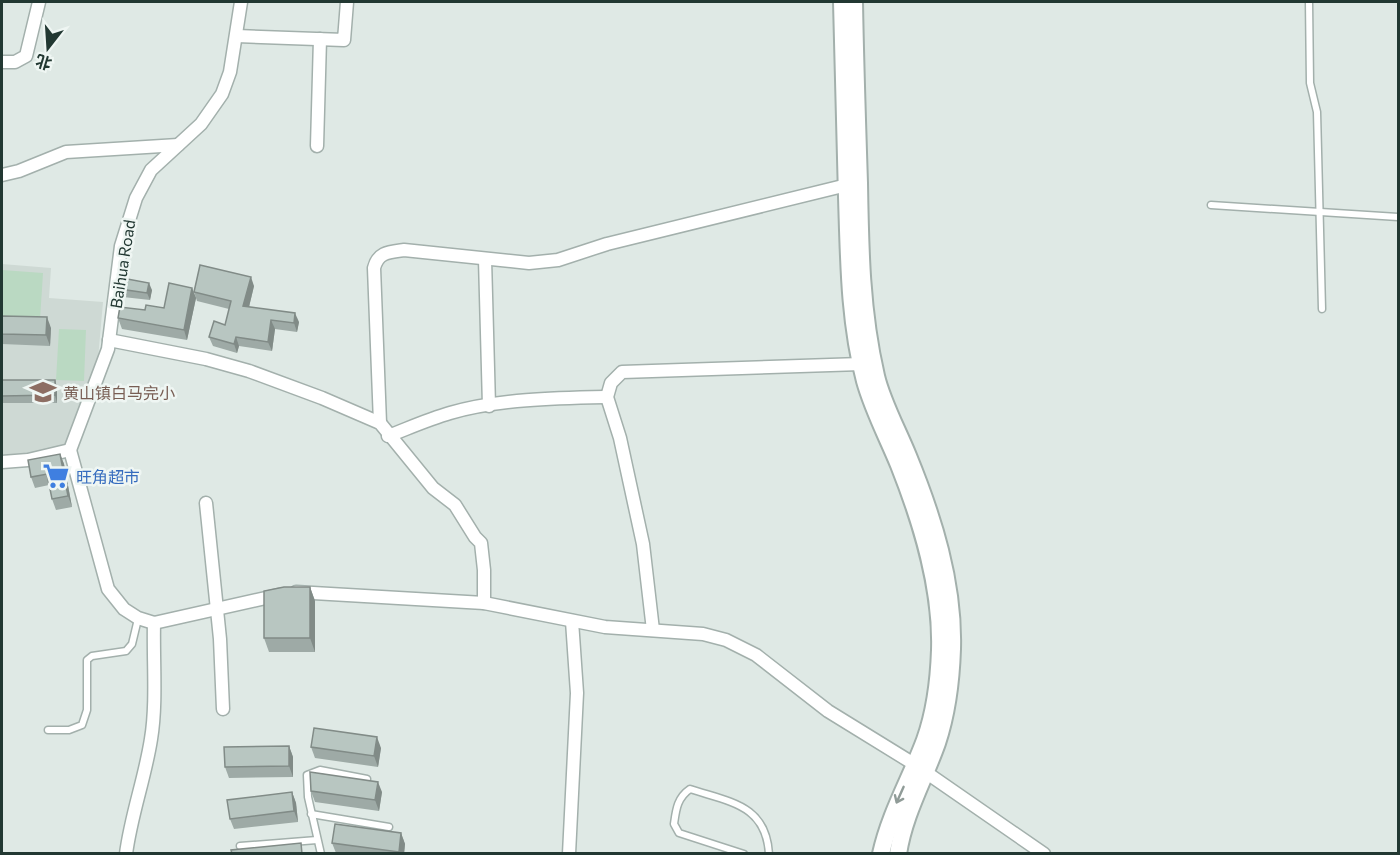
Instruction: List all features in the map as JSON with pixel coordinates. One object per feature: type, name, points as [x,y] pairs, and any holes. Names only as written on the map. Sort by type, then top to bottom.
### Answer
[{"type":"street","points":[[2,62],[15,62],[26,56],[39,2]]},
{"type":"street","name":"Baihua Road","points":[[70,450],[110,340],[121,246],[130,214],[151,170],[201,124],[219,99],[230,72],[241,2]]},
{"type":"street","points":[[237,36],[344,40],[347,2]]},
{"type":"street","points":[[842,2],[850,290],[861,364],[865,383],[922,528],[936,596],[940,648],[936,694],[898,854]]},
{"type":"street","points":[[854,2],[861,261],[866,319],[877,380],[933,525],[944,571],[952,624],[948,696],[937,743],[894,809],[881,854]]},
{"type":"street","points":[[317,146],[320,39]]},
{"type":"street","points":[[2,175],[19,171],[66,152],[178,146]]},
{"type":"street","points":[[484,603],[481,543],[455,505],[433,488],[388,436],[380,423],[374,268],[377,258],[386,252],[404,250],[530,263],[558,260],[607,244],[847,185]]},
{"type":"street","points":[[485,259],[489,406]]},
{"type":"street","points":[[110,340],[206,359],[249,372],[322,398],[380,423]]},
{"type":"street","points":[[653,630],[643,544],[620,438],[607,397],[611,383],[622,372],[861,364]]},
{"type":"street","points":[[388,436],[450,413],[489,406],[550,399],[607,397]]},
{"type":"street","points":[[2,462],[28,460],[70,450],[108,589],[124,609],[138,618],[154,623],[292,592],[484,603],[605,627],[715,637],[747,649],[828,711],[920,768],[1044,854]]},
{"type":"street","points":[[206,503],[217,609],[223,709]]},
{"type":"street","points":[[569,854],[577,693],[572,621]]},
{"type":"street","points":[[126,854],[135,805],[149,754],[154,719],[154,623]]},
{"type":"lane","points":[[1308,2],[1310,83],[1317,112],[1322,309]]},
{"type":"lane","points":[[1211,205],[1398,217]]},
{"type":"lane","points":[[48,730],[69,730],[82,724],[87,710],[87,660],[92,656],[126,651],[132,644],[138,618]]},
{"type":"lane","points":[[321,854],[311,814],[307,775],[320,770],[367,779]]},
{"type":"lane","points":[[744,854],[679,833],[674,824],[677,805],[685,792],[690,789],[750,810],[764,828],[769,854]]},
{"type":"lane","points":[[311,814],[390,827]]},
{"type":"lane","points":[[240,846],[317,840]]},
{"type":"shaded area","name":"黄山镇白马完小","points":[[2,264],[51,268],[49,298],[103,302],[98,359],[72,424],[69,443],[34,455],[2,458]]},
{"type":"green space","points":[[2,270],[43,273],[40,320],[2,318]]},
{"type":"green space","points":[[59,329],[86,330],[84,381],[56,380]]},
{"type":"building","points":[[200,265],[251,277],[243,306],[295,313],[294,323],[271,320],[268,342],[236,337],[234,344],[209,337],[214,321],[225,325],[231,301],[194,292]]},
{"type":"building","points":[[122,278],[149,283],[147,293],[120,289]]},
{"type":"building","points":[[169,283],[192,288],[184,330],[118,318],[120,307],[145,310],[146,305],[164,308]]},
{"type":"building","points":[[2,316],[47,317],[46,335],[2,334]]},
{"type":"building","points":[[2,380],[55,380],[55,395],[2,396]]},
{"type":"building","points":[[60,454],[68,496],[52,499],[47,474],[31,477],[28,460]]},
{"type":"building","points":[[284,587],[310,587],[310,638],[264,638],[264,591]]},
{"type":"building","points":[[314,728],[377,737],[374,756],[311,747]]},
{"type":"building","points":[[289,746],[289,766],[225,767],[224,747]]},
{"type":"building","points":[[310,772],[378,782],[375,800],[311,791]]},
{"type":"building","points":[[292,792],[294,811],[230,819],[227,800]]},
{"type":"building","points":[[335,824],[401,833],[399,852],[332,843]]},
{"type":"building","points":[[301,843],[302,854],[232,854],[231,850]]},
{"type":"place","name":"黄山镇白马完小","points":[[43,392]]},
{"type":"place","name":"旺角超市","points":[[56,476]]}]
